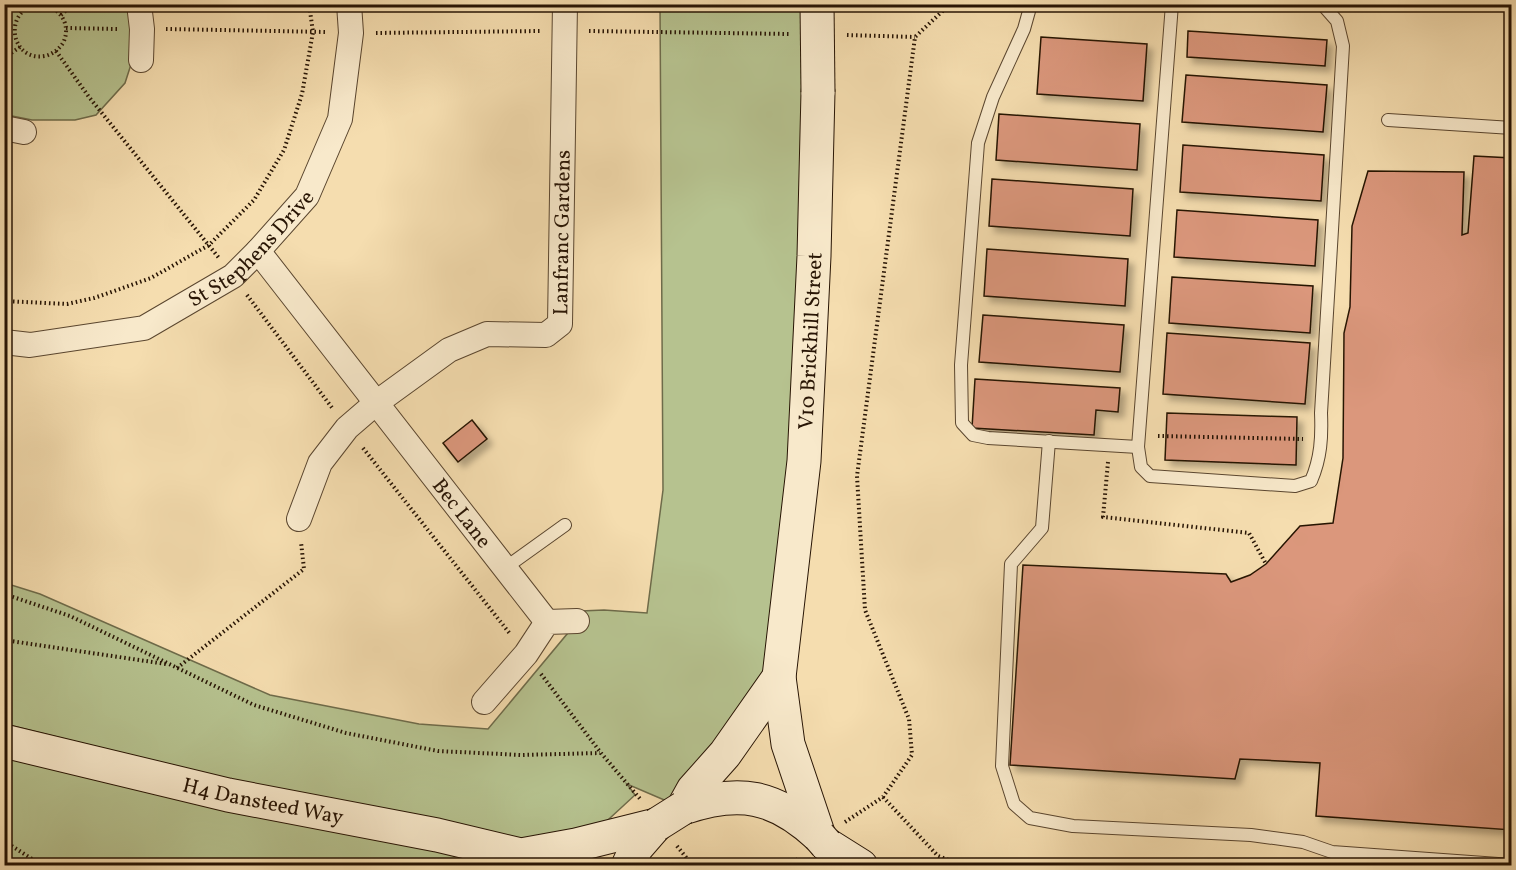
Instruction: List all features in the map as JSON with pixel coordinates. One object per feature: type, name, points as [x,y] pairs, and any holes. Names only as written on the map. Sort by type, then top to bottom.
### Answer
[{"type":"street","points":[[139,4],[142,29],[141,60]]},
{"type":"street","name":"St Stephens Drive","points":[[4,342],[30,345],[144,328],[233,276],[307,196],[340,119],[351,33],[349,4]]},
{"type":"street","name":"Lanfranc Gardens","points":[[376,403],[449,350],[487,334],[546,335],[560,324],[565,4]]},
{"type":"street","name":"V10 Brickhill Street","points":[[817,4],[818,92],[814,256],[804,461],[779,677],[795,803],[828,848]]},
{"type":"street","name":"Bec Lane","points":[[258,251],[547,622]]},
{"type":"street","points":[[299,519],[320,463],[347,428],[376,403]]},
{"type":"street","points":[[484,702],[526,654],[547,622],[577,621]]},
{"type":"street","name":"V10 Brickhill Street","points":[[683,808],[693,790],[725,754],[779,677]]},
{"type":"street","name":"H4 Dansteed Way","points":[[4,741],[228,795],[437,835],[528,860],[576,845],[656,825]]},
{"type":"street","points":[[628,866],[636,848],[656,825],[683,808],[708,799],[734,796],[795,803]]},
{"type":"street","points":[[828,848],[861,866]]},
{"type":"lane","points":[[1031,4],[1024,29],[993,98],[978,143],[961,365],[962,423],[973,435],[988,438],[1138,447]]},
{"type":"lane","points":[[1172,4],[1138,447],[1141,466],[1150,476],[1295,486],[1311,481],[1318,466],[1322,440],[1321,412],[1328,280],[1343,46],[1337,21],[1322,4]]},
{"type":"lane","points":[[1388,120],[1512,128]]},
{"type":"lane","points":[[1049,441],[1042,528],[1011,564],[1002,766],[1014,804],[1030,818],[1073,826],[1251,835],[1303,842],[1332,852],[1512,865]]},
{"type":"lane","points":[[505,568],[565,525]]},
{"type":"path","points":[[21,4],[25,9]]},
{"type":"path","points":[[37,4],[25,9],[19,15],[14,31],[20,47],[33,55],[41,56],[56,51],[66,37],[66,28],[61,15],[55,9],[43,4]]},
{"type":"path","points":[[61,15],[73,4]]},
{"type":"path","points":[[4,301],[67,304],[94,298],[151,278],[209,245],[254,200],[284,150],[302,94],[313,32],[309,4]]},
{"type":"path","points":[[950,4],[915,36],[859,464],[858,487],[865,610],[909,718],[912,755],[884,796],[938,856],[964,866]]},
{"type":"path","points":[[66,28],[351,33],[564,31],[798,35]]},
{"type":"path","points":[[845,35],[915,36]]},
{"type":"path","points":[[4,58],[20,47]]},
{"type":"path","points":[[4,594],[70,616],[254,705],[346,733],[438,751],[521,755],[601,753],[526,654],[347,428],[209,245],[89,97],[56,51]]},
{"type":"path","points":[[1158,436],[1322,440]]},
{"type":"path","points":[[177,668],[304,569],[299,519]]},
{"type":"path","points":[[4,640],[170,665]]},
{"type":"path","points":[[4,841],[43,866]]},
{"type":"green space","points":[[4,5],[131,5],[135,52],[125,83],[96,115],[75,120],[32,120],[5,113]]},
{"type":"green space","points":[[660,5],[817,5],[779,677],[683,808],[627,784],[635,795],[597,830],[526,842],[245,784],[5,724],[5,583],[40,594],[270,695],[419,724],[488,729],[577,622],[581,611],[647,613],[663,490]]},
{"type":"green space","points":[[4,741],[534,865],[5,865]]},
{"type":"building","points":[[1188,31],[1327,40],[1325,66],[1187,57]]},
{"type":"building","points":[[1041,37],[1147,44],[1143,101],[1037,94]]},
{"type":"building","points":[[1186,75],[1327,85],[1323,132],[1182,122]]},
{"type":"building","points":[[999,114],[1140,124],[1137,170],[996,160]]},
{"type":"building","points":[[1183,145],[1324,155],[1321,201],[1180,192]]},
{"type":"building","points":[[1474,156],[1512,158],[1512,830],[1316,816],[1320,763],[1240,759],[1235,779],[1010,765],[1023,565],[1226,574],[1231,582],[1250,575],[1266,564],[1300,526],[1333,523],[1343,458],[1344,333],[1350,307],[1352,226],[1368,171],[1464,172],[1462,235],[1468,233]]},
{"type":"building","points":[[992,179],[1133,189],[1130,236],[989,226]]},
{"type":"building","points":[[1177,210],[1318,220],[1315,266],[1174,257]]},
{"type":"building","points":[[987,249],[1128,259],[1125,306],[984,296]]},
{"type":"building","points":[[1172,277],[1313,286],[1310,333],[1169,323]]},
{"type":"building","points":[[983,315],[1124,325],[1120,372],[979,362]]},
{"type":"building","points":[[1167,333],[1310,343],[1305,404],[1163,394]]},
{"type":"building","points":[[975,379],[1120,388],[1118,412],[1096,410],[1094,435],[972,428]]},
{"type":"building","points":[[1167,413],[1297,417],[1296,465],[1165,460]]},
{"type":"building","points":[[472,420],[487,439],[458,462],[443,443]]}]
